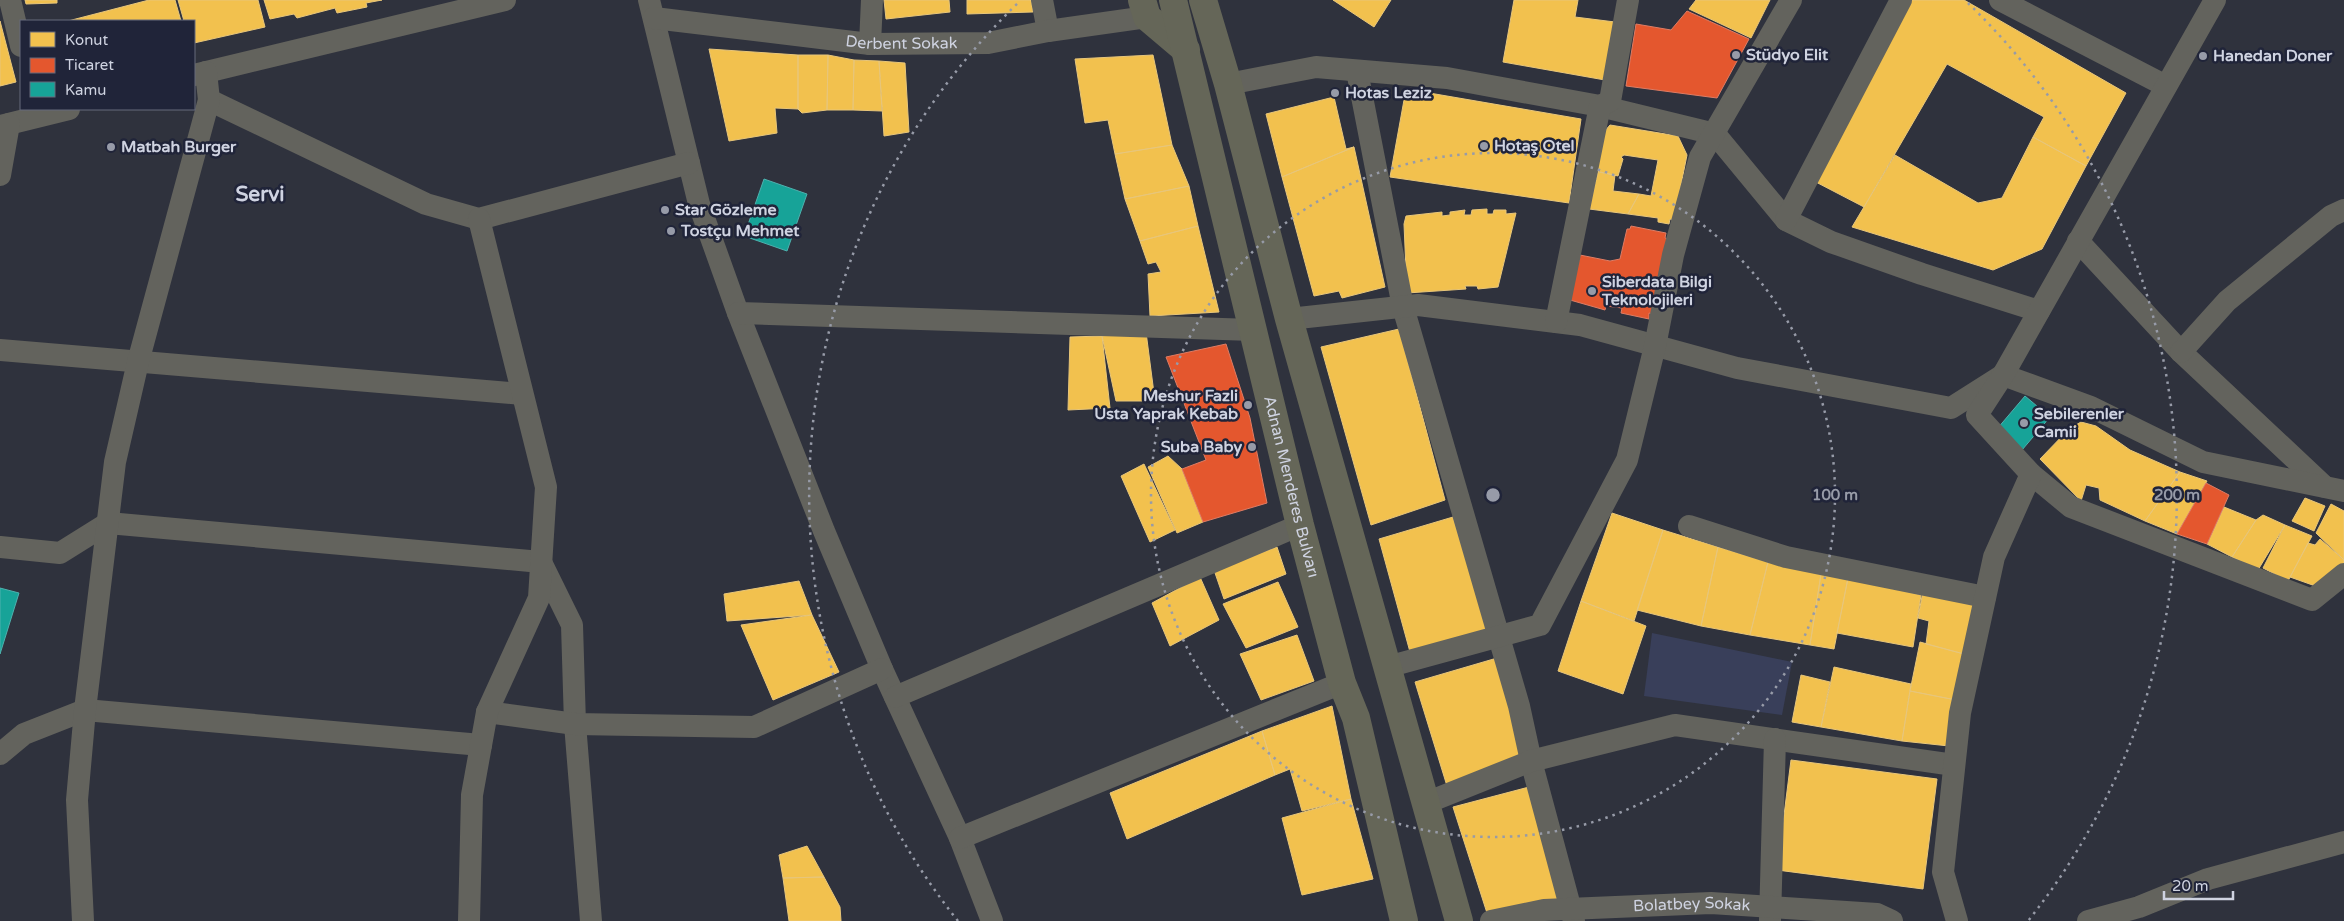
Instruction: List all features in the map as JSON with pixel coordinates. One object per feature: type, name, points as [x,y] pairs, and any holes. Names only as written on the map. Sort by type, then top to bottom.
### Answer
[{"type":"main road","name":"Adnan Menderes Bulvarı","points":[[1173,0],[1300,524],[1342,683],[1356,718],[1404,921]]},
{"type":"main road","points":[[1203,0],[1228,84],[1289,319],[1459,921]]},
{"type":"main road","points":[[1223,0],[1228,27],[1228,84]]},
{"type":"main road","points":[[1145,9],[1186,50]]},
{"type":"street","points":[[10,0],[20,42]]},
{"type":"street","points":[[88,921],[77,800],[85,710],[115,462],[138,362],[209,100],[200,74],[506,0]]},
{"type":"street","points":[[870,44],[872,0]]},
{"type":"street","points":[[1042,0],[1048,31]]},
{"type":"street","points":[[1600,106],[1610,101],[1628,0]]},
{"type":"street","points":[[1388,667],[1540,625],[1628,460],[1655,346],[1673,255],[1700,157],[1791,0]]},
{"type":"street","points":[[1786,220],[1901,0]]},
{"type":"street","points":[[2000,0],[2166,86]]},
{"type":"street","points":[[2215,0],[2003,375],[1976,416],[2030,474],[2072,507],[2312,600],[2344,574]]},
{"type":"street","points":[[651,9],[699,204],[738,313],[824,531],[882,669],[960,838],[992,921]]},
{"type":"street","name":"Derbent Sokak","points":[[651,9],[870,44],[988,43],[1145,9]]},
{"type":"street","points":[[1228,84],[1316,67],[1455,79],[1600,106],[1715,134],[1786,220],[1831,242],[1922,274],[2039,311]]},
{"type":"street","points":[[1357,71],[1403,306],[1519,706],[1531,761],[1572,915]]},
{"type":"street","points":[[209,100],[426,204],[479,219],[689,163]]},
{"type":"street","points":[[1556,322],[1600,106]]},
{"type":"street","points":[[0,175],[4,125],[38,113],[61,110]]},
{"type":"street","points":[[2182,352],[2228,301],[2331,216],[2344,210]]},
{"type":"street","points":[[469,921],[472,795],[487,712],[539,598],[546,487],[479,219]]},
{"type":"street","points":[[2078,241],[2182,352],[2334,489]]},
{"type":"street","points":[[1289,319],[1418,305],[1580,325],[1737,368],[1951,408],[2003,375]]},
{"type":"street","points":[[738,313],[1253,330]]},
{"type":"street","points":[[0,350],[522,394]]},
{"type":"street","points":[[2003,375],[2092,407],[2202,462],[2334,489]]},
{"type":"street","points":[[1957,921],[1943,872],[1960,713],[1994,557],[2030,474]]},
{"type":"street","points":[[0,547],[60,554],[108,523],[541,562]]},
{"type":"street","points":[[895,697],[1300,524]]},
{"type":"street","points":[[1689,526],[1786,557],[1985,597]]},
{"type":"street","points":[[541,562],[572,625],[575,724],[591,921]]},
{"type":"street","points":[[487,712],[575,724],[754,727],[882,669]]},
{"type":"street","points":[[960,838],[1342,683]]},
{"type":"street","points":[[0,754],[24,734],[85,710],[481,745]]},
{"type":"street","points":[[1426,802],[1531,761],[1675,724],[1954,765]]},
{"type":"street","points":[[1770,914],[1776,739]]},
{"type":"street","points":[[2088,921],[2139,907],[2208,879],[2344,842]]},
{"type":"street","name":"Bolatbey Sokak","points":[[1491,921],[1544,910],[1572,915],[1711,903],[1770,914],[1877,914],[1892,921]]},
{"type":"shaded area","points":[[1652,633],[1792,662],[1782,715],[1644,696]]},
{"type":"building: Konut","points":[[25,0],[57,0],[57,3],[26,4]]},
{"type":"building: Konut","points":[[149,0],[175,0],[181,20],[72,20]]},
{"type":"building: Konut","points":[[178,0],[258,0],[265,27],[195,43],[195,20],[184,20]]},
{"type":"building: Konut","points":[[264,0],[382,0],[366,3],[367,7],[337,13],[335,8],[297,18],[294,14],[270,19]]},
{"type":"building: Konut","points":[[884,0],[949,0],[950,12],[886,19]]},
{"type":"building: Konut","points":[[967,0],[1031,0],[1033,12],[967,14]]},
{"type":"building: Konut","points":[[1333,0],[1391,0],[1374,27]]},
{"type":"building: Konut","points":[[1514,0],[1578,0],[1575,17],[1615,22],[1605,80],[1503,62]]},
{"type":"building: Konut","points":[[1696,0],[1770,0],[1751,38],[1689,9]]},
{"type":"building: Konut","points":[[1907,0],[1964,0],[2126,93],[2086,166],[2033,137],[2044,117],[1947,64],[1864,207],[1812,180]]},
{"type":"building: Konut","points":[[0,21],[16,82],[0,86]]},
{"type":"building: Konut","points":[[709,49],[798,55],[798,109],[775,108],[777,133],[729,141]]},
{"type":"building: Konut","points":[[798,55],[828,55],[827,110],[802,113],[798,109]]},
{"type":"building: Konut","points":[[828,55],[854,60],[853,110],[827,110]]},
{"type":"building: Konut","points":[[1153,55],[1172,145],[1115,154],[1108,120],[1085,123],[1075,59]]},
{"type":"building: Konut","points":[[854,60],[879,61],[882,111],[853,110]]},
{"type":"building: Konut","points":[[879,61],[905,63],[909,132],[884,136]]},
{"type":"building: Konut","points":[[1406,89],[1581,119],[1569,203],[1390,177]]},
{"type":"building: Konut","points":[[1334,97],[1346,149],[1354,147],[1282,177],[1266,114]]},
{"type":"building: Konut","points":[[1610,125],[1678,136],[1687,155],[1674,220],[1670,219],[1669,224],[1658,222],[1658,218],[1628,214],[1639,194],[1651,196],[1658,160],[1624,155],[1621,157],[1623,159],[1618,176],[1596,171],[1604,132]]},
{"type":"building: Konut","points":[[2033,137],[2086,166],[2042,249],[1993,270],[1852,227],[1895,155],[1978,203],[2002,198]]},
{"type":"building: Konut","points":[[1172,145],[1189,186],[1125,199],[1115,154]]},
{"type":"building: Konut","points":[[1354,147],[1385,287],[1342,298],[1339,291],[1314,296],[1282,177]]},
{"type":"building: Konut","points":[[1598,172],[1615,175],[1613,191],[1639,194],[1628,214],[1589,209]]},
{"type":"building: Konut","points":[[1189,186],[1198,226],[1140,241],[1125,199]]},
{"type":"building: Konut","points":[[1487,209],[1487,214],[1493,214],[1494,210],[1506,210],[1506,214],[1516,213],[1498,287],[1478,289],[1477,286],[1465,286],[1466,289],[1407,293],[1404,224],[1406,216],[1442,212],[1442,216],[1450,215],[1450,212],[1465,210],[1464,215],[1471,215],[1472,210]]},
{"type":"building: Konut","points":[[1198,226],[1219,312],[1150,316],[1148,274],[1161,272],[1156,262],[1148,264],[1140,241]]},
{"type":"building: Konut","points":[[1399,329],[1445,500],[1371,525],[1321,347]]},
{"type":"building: Konut","points":[[1146,332],[1155,401],[1116,401],[1102,336]]},
{"type":"building: Konut","points":[[1102,336],[1110,408],[1068,410],[1070,337]]},
{"type":"building: Konut","points":[[2081,422],[2096,426],[2130,450],[2180,472],[2145,521],[2100,500],[2099,488],[2086,485],[2081,501],[2040,459],[2069,429]]},
{"type":"building: Konut","points":[[1168,456],[1182,469],[1203,522],[1177,533],[1148,467]]},
{"type":"building: Konut","points":[[1144,464],[1175,530],[1150,542],[1121,476]]},
{"type":"building: Konut","points":[[2180,472],[2207,481],[2177,534],[2145,521]]},
{"type":"building: Konut","points":[[2305,498],[2325,506],[2314,531],[2292,521]]},
{"type":"building: Konut","points":[[2331,504],[2344,511],[2344,560],[2316,533]]},
{"type":"building: Konut","points":[[2224,507],[2256,520],[2232,557],[2207,544]]},
{"type":"building: Konut","points":[[1612,513],[1663,530],[1634,621],[1581,601]]},
{"type":"building: Konut","points":[[2263,515],[2285,525],[2258,570],[2232,557],[2256,520]]},
{"type":"building: Konut","points":[[1453,517],[1487,629],[1410,652],[1379,539]]},
{"type":"building: Konut","points":[[2285,525],[2312,536],[2288,581],[2263,568]]},
{"type":"building: Konut","points":[[1663,530],[1718,547],[1701,626],[1637,610]]},
{"type":"building: Konut","points":[[2320,539],[2344,560],[2344,563],[2321,588],[2290,577],[2308,543],[2315,545]]},
{"type":"building: Konut","points":[[1277,547],[1286,574],[1224,599],[1214,570]]},
{"type":"building: Konut","points":[[1718,547],[1768,562],[1750,635],[1701,626]]},
{"type":"building: Konut","points":[[1768,562],[1821,574],[1810,645],[1750,635]]},
{"type":"building: Konut","points":[[1821,574],[1848,578],[1834,649],[1810,645]]},
{"type":"building: Konut","points":[[1200,577],[1219,620],[1170,646],[1152,603]]},
{"type":"building: Konut","points":[[1848,578],[1921,595],[1913,647],[1837,633]]},
{"type":"building: Konut","points":[[799,581],[812,615],[727,621],[724,594]]},
{"type":"building: Konut","points":[[1278,582],[1298,627],[1246,648],[1223,604]]},
{"type":"building: Konut","points":[[1923,591],[1974,605],[1964,654],[1926,644],[1929,621],[1918,618]]},
{"type":"building: Konut","points":[[1581,601],[1646,626],[1623,694],[1558,671]]},
{"type":"building: Konut","points":[[812,615],[839,672],[773,700],[741,625]]},
{"type":"building: Konut","points":[[1297,635],[1314,681],[1261,700],[1240,654]]},
{"type":"building: Konut","points":[[1920,642],[1964,654],[1956,700],[1910,691]]},
{"type":"building: Konut","points":[[1497,658],[1523,754],[1447,786],[1415,682]]},
{"type":"building: Konut","points":[[1834,667],[1911,684],[1902,741],[1821,727]]},
{"type":"building: Konut","points":[[1801,675],[1830,682],[1821,727],[1792,722]]},
{"type":"building: Konut","points":[[1910,691],[1956,700],[1949,746],[1902,741]]},
{"type":"building: Konut","points":[[1332,706],[1351,799],[1302,811],[1290,769],[1275,775],[1262,731]]},
{"type":"building: Konut","points":[[1262,731],[1275,775],[1127,839],[1110,793]]},
{"type":"building: Konut","points":[[1791,760],[1937,779],[1923,889],[1777,870]]},
{"type":"building: Konut","points":[[1529,787],[1561,899],[1487,913],[1453,807]]},
{"type":"building: Konut","points":[[1351,799],[1373,879],[1302,895],[1282,818]]},
{"type":"building: Konut","points":[[807,846],[824,877],[783,878],[779,855]]},
{"type":"building: Konut","points":[[824,877],[840,907],[841,921],[789,921],[783,878]]},
{"type":"building: Ticaret","points":[[1687,11],[1749,39],[1717,98],[1626,86],[1636,24],[1671,30]]},
{"type":"building: Ticaret","points":[[1631,226],[1666,233],[1665,238],[1669,239],[1653,314],[1649,313],[1649,319],[1621,313],[1622,308],[1606,306],[1605,310],[1570,300],[1580,255],[1610,261],[1620,259],[1627,229],[1630,229]]},
{"type":"building: Ticaret","points":[[1226,344],[1250,418],[1267,503],[1203,522],[1182,469],[1206,460],[1166,357]]},
{"type":"building: Ticaret","points":[[2206,483],[2229,495],[2207,544],[2177,534]]},
{"type":"building: Kamu","points":[[764,179],[807,194],[787,251],[744,236]]},
{"type":"building: Kamu","name":"Sebilerenler Camii","points":[[2025,396],[2050,417],[2022,450],[1997,429]]},
{"type":"building: Kamu","points":[[0,588],[19,593],[0,654]]},
{"type":"place","name":"Stüdyo Elit","points":[[1736,55]]},
{"type":"place","name":"Hanedan Doner","points":[[2203,56]]},
{"type":"place","name":"Hotas Leziz","points":[[1335,93]]},
{"type":"place","name":"Hotaş Otel","points":[[1484,146]]},
{"type":"place","name":"Matbah Burger","points":[[111,147]]},
{"type":"place","name":"Star Gözleme","points":[[665,210]]},
{"type":"place","name":"Tostçu Mehmet","points":[[671,231]]},
{"type":"place","name":"Siberdata Bilgi Teknolojileri","points":[[1592,291]]},
{"type":"place","name":"Meshur Fazli Usta Yaprak Kebab","points":[[1248,405]]},
{"type":"place","name":"Sebilerenler Camii","points":[[2024,423]]},
{"type":"place","name":"Suba Baby","points":[[1252,447]]},
{"type":"district","name":"Servi","points":[[260,194]]}]
